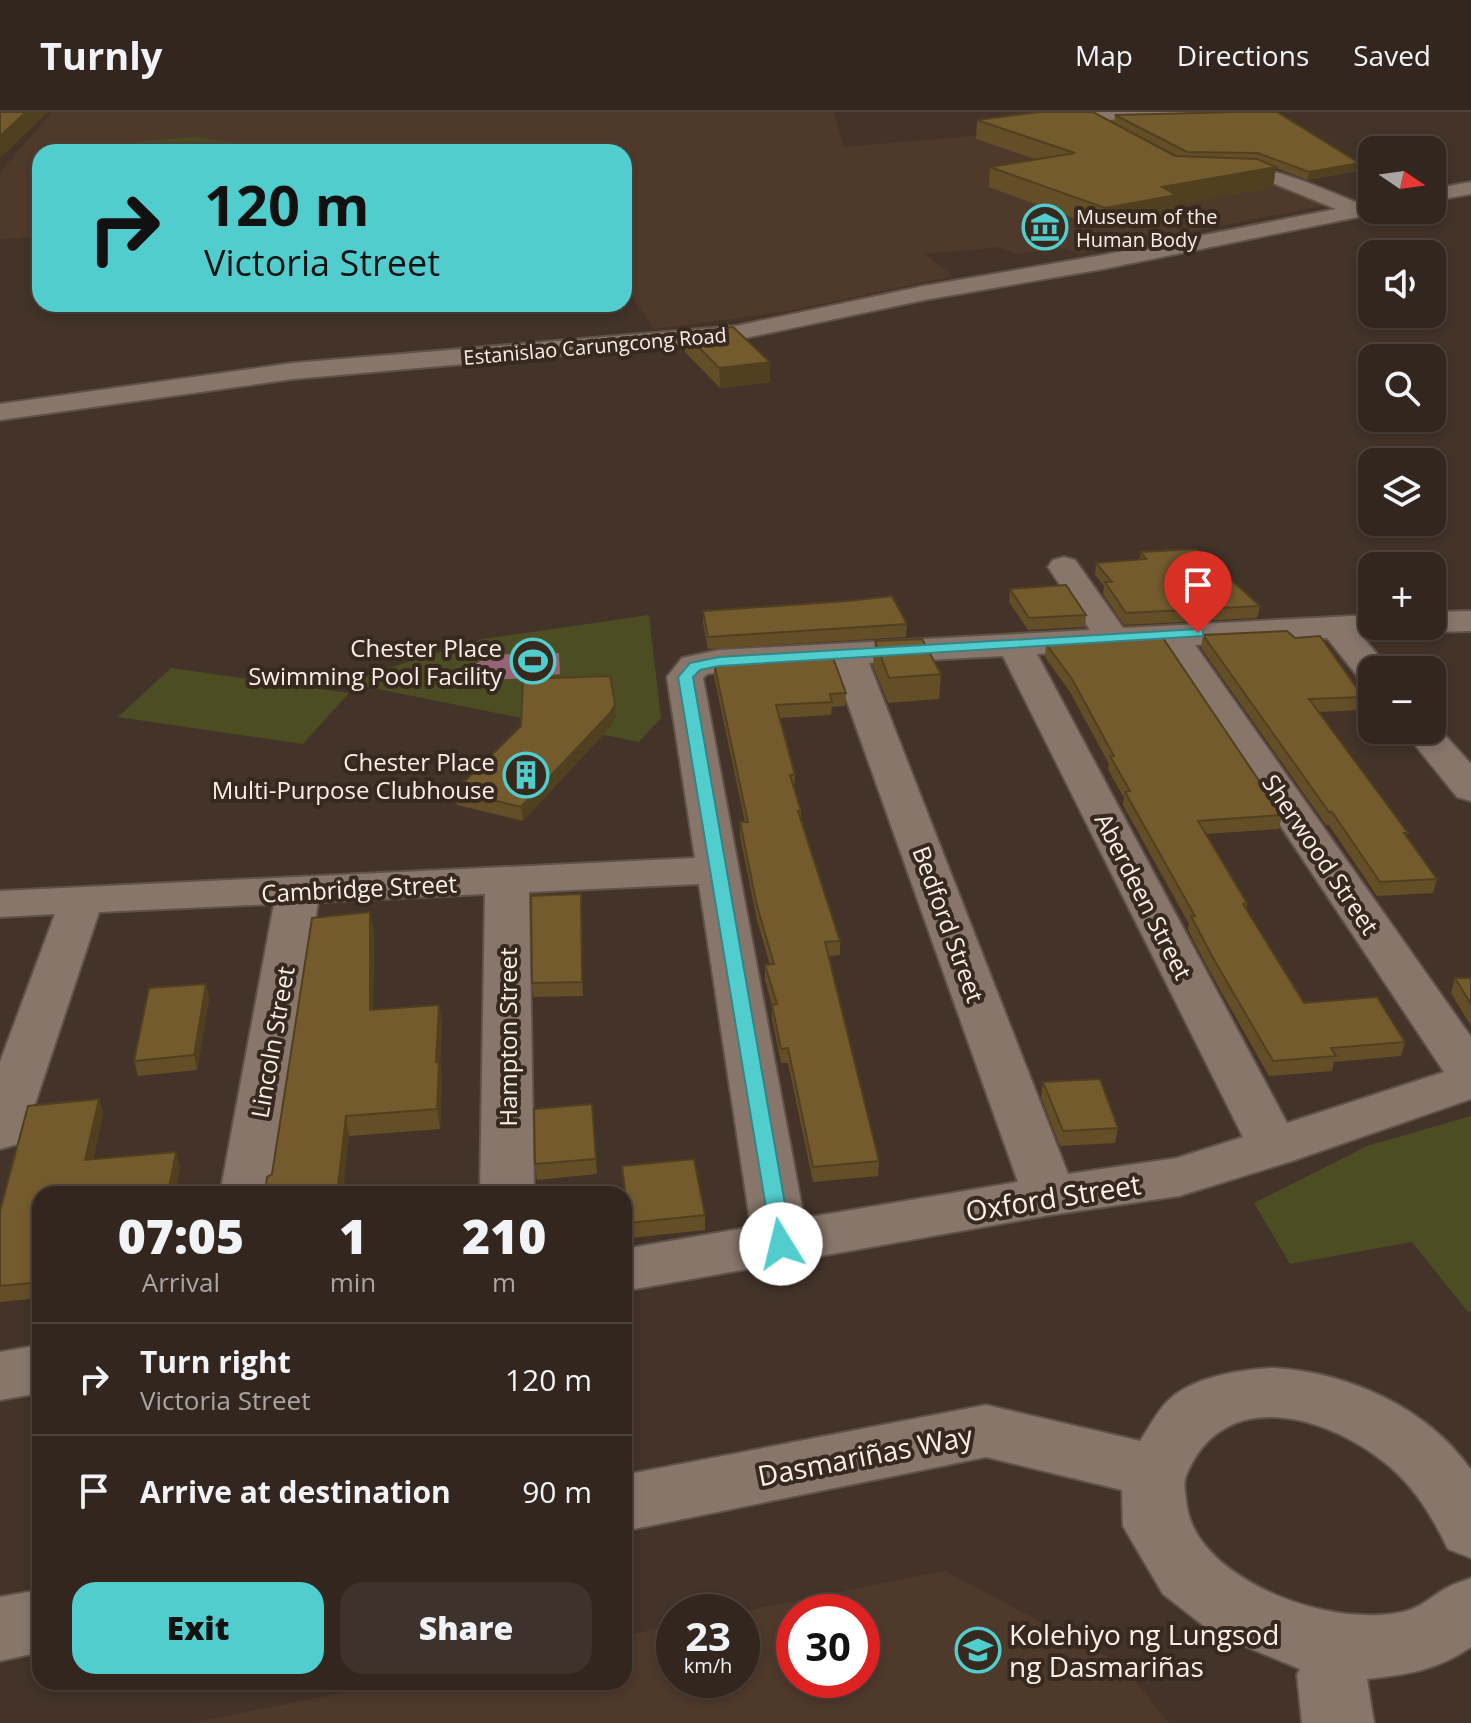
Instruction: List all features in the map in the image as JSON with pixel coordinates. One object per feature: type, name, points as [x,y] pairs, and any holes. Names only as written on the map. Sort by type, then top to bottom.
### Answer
[{"type":"street","points":[[1143,150],[1093,124],[1095,113],[1234,112]]},
{"type":"street","points":[[1199,171],[1257,170],[1358,206]]},
{"type":"street","points":[[1446,192],[1471,188]]},
{"type":"street","name":"Estanislao Carungcong Road","points":[[0,412],[293,371],[736,333],[924,293],[1358,210]]},
{"type":"street","points":[[1064,567],[1112,638]]},
{"type":"street","points":[[1446,622],[1471,621]]},
{"type":"street","points":[[781,1244],[685,677],[695,666],[719,661],[847,653],[1358,626]]},
{"type":"street","points":[[1336,627],[1360,656]]},
{"type":"street","name":"Sherwood Street","points":[[1171,635],[1471,1074]]},
{"type":"street","name":"Aberdeen Street","points":[[1014,643],[1274,1148]]},
{"type":"street","name":"Bedford Street","points":[[847,653],[1050,1196]]},
{"type":"street","points":[[1434,744],[1471,789]]},
{"type":"street","name":"Cambridge Street","points":[[0,904],[718,870]]},
{"type":"street","name":"Hampton Street","points":[[507,881],[507,1186]]},
{"type":"street","name":"Lincoln Street","points":[[248,1186],[298,890]]},
{"type":"street","points":[[0,1131],[81,902]]},
{"type":"street","name":"Oxford Street","points":[[632,1269],[1050,1196],[1179,1177],[1471,1081]]},
{"type":"street","points":[[0,1376],[32,1370]]},
{"type":"street","points":[[1471,1529],[1459,1500],[1452,1460],[1355,1411],[1312,1397],[1268,1393],[1229,1399],[1194,1414],[1168,1439],[1152,1471],[1151,1511],[1163,1555],[1189,1596],[1229,1633],[1277,1660],[1335,1699],[1378,1675],[1419,1664],[1450,1641],[1471,1609]]},
{"type":"street","name":"Dasmariñas Way","points":[[632,1501],[986,1431],[1152,1471]]},
{"type":"street","points":[[0,1629],[32,1623]]},
{"type":"shaded area","points":[[52,112],[834,112],[844,147],[973,136],[1079,120],[1176,170],[1243,170],[1332,204],[1078,254],[1065,248],[1015,254],[1001,247],[924,254],[953,276],[784,312],[654,329],[632,297],[632,144],[32,144],[32,237],[0,239],[0,172]]},
{"type":"shaded area","points":[[195,137],[235,144],[126,144]]},
{"type":"shaded area","name":"Chester Place Swimming Pool Facility","points":[[649,615],[661,718],[639,742],[343,682],[483,639]]},
{"type":"shaded area","points":[[559,653],[560,674],[501,679],[479,675],[472,670],[477,663],[498,656]]},
{"type":"shaded area","points":[[171,668],[349,693],[303,744],[118,717]]},
{"type":"shaded area","points":[[1471,1116],[1471,1311],[1468,1312],[1412,1242],[1290,1264],[1254,1203],[1367,1146]]},
{"type":"shaded area","name":"Kolehiyo ng Lungsod ng Dasmariñas","points":[[945,1571],[1122,1665],[1169,1723],[193,1723],[356,1690],[632,1690],[632,1634],[656,1629],[656,1698],[760,1698],[760,1608],[776,1605],[776,1698],[880,1698],[880,1594],[830,1594]]},
{"type":"building","points":[[0,112],[26,112],[0,136]]},
{"type":"building","points":[[1040,112],[1093,112],[1175,156],[1257,159],[1276,167],[1162,187],[1177,195],[1105,208],[990,167],[1075,153],[977,120]]},
{"type":"building","points":[[1277,112],[1358,163],[1309,172],[1258,153],[1187,152],[1115,115]]},
{"type":"building","points":[[733,327],[770,362],[719,368],[685,333]]},
{"type":"building","points":[[1197,549],[1260,606],[1126,613],[1105,582],[1112,582],[1096,563],[1146,559],[1141,552]]},
{"type":"building","points":[[1066,585],[1086,615],[1029,618],[1010,589]]},
{"type":"building","points":[[892,596],[907,624],[708,637],[703,611],[848,601]]},
{"type":"building","points":[[1287,631],[1295,638],[1320,636],[1358,690],[1358,697],[1309,699],[1408,833],[1404,833],[1437,879],[1380,882],[1203,635]]},
{"type":"building","points":[[1163,638],[1282,815],[1198,821],[1247,903],[1243,904],[1304,1003],[1377,997],[1405,1042],[1331,1048],[1336,1056],[1273,1061],[1212,956],[1191,916],[1195,916],[1125,792],[1130,791],[1110,756],[1114,756],[1072,679],[1046,644]]},
{"type":"building","points":[[922,639],[941,674],[889,678],[875,641]]},
{"type":"building","points":[[832,655],[846,693],[830,694],[832,702],[776,705],[795,775],[790,775],[801,811],[798,811],[840,941],[825,942],[879,1161],[813,1167],[788,1048],[781,1049],[772,1005],[777,1004],[765,965],[774,964],[757,906],[740,822],[748,822],[714,663]]},
{"type":"building","points":[[610,676],[615,704],[611,712],[521,807],[455,791],[521,726],[523,679]]},
{"type":"building","points":[[581,894],[582,982],[532,983],[531,896]]},
{"type":"building","points":[[370,912],[370,1010],[439,1005],[437,1109],[346,1116],[338,1186],[266,1186],[267,1177],[272,1174],[312,918]]},
{"type":"building","points":[[1455,978],[1471,978],[1471,1004]]},
{"type":"building","points":[[206,984],[194,1055],[134,1061],[149,988]]},
{"type":"building","points":[[1100,1079],[1118,1128],[1063,1131],[1043,1082]]},
{"type":"building","points":[[99,1099],[85,1160],[176,1152],[170,1186],[32,1186],[32,1283],[0,1286],[0,1211],[28,1106]]},
{"type":"building","points":[[592,1104],[596,1159],[535,1164],[534,1109]]},
{"type":"building","points":[[694,1159],[705,1215],[632,1223],[632,1186],[624,1186],[622,1166]]},
{"type":"place","name":"Museum of the Human Body","points":[[1045,227]]},
{"type":"place","name":"Chester Place Swimming Pool Facility","points":[[533,661]]},
{"type":"place","name":"Chester Place Multi-Purpose Clubhouse","points":[[526,775]]},
{"type":"place","name":"Kolehiyo ng Lungsod ng Dasmariñas","points":[[978,1650]]},
{"type":"route","points":[[781,1244],[685,677],[695,666],[719,661],[1198,633]]}]
